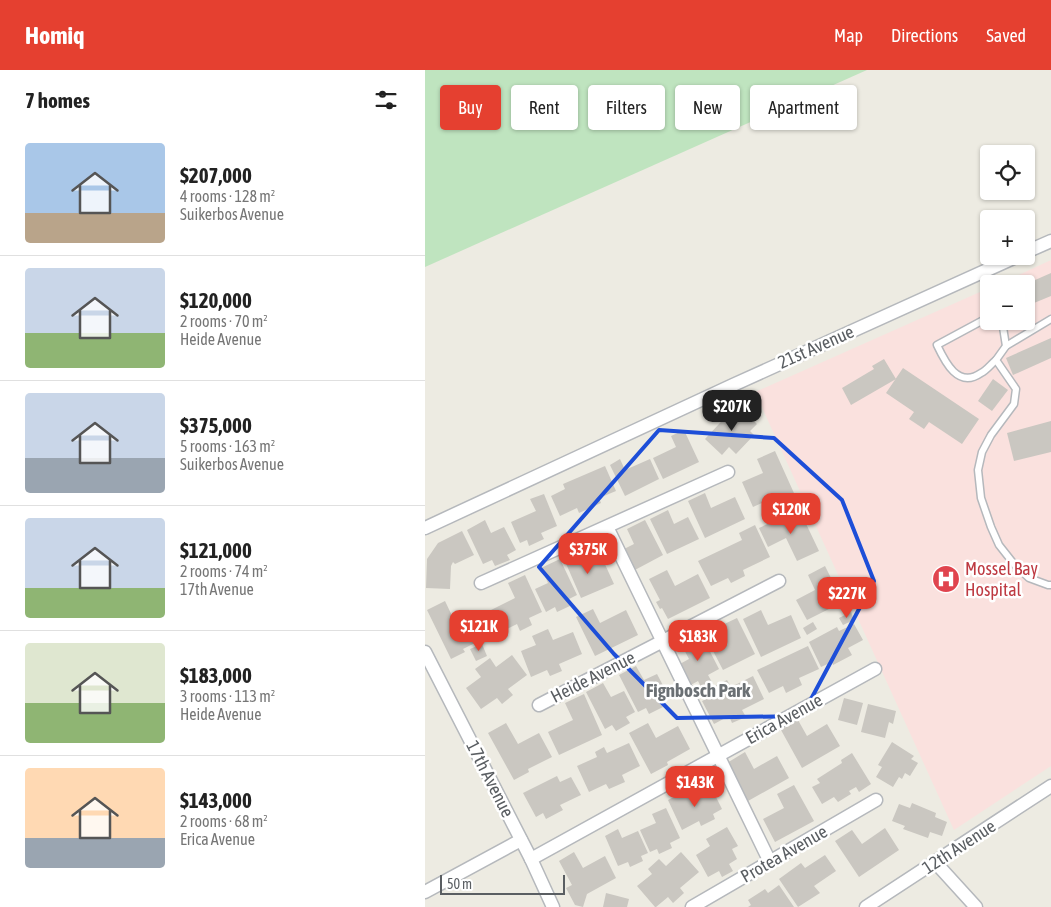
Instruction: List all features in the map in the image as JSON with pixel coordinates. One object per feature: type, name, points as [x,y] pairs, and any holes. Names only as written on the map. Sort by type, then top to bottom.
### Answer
[{"type":"street","points":[[1035,248],[1051,241]]},
{"type":"street","name":"21st Avenue","points":[[425,528],[733,385],[998,265]]},
{"type":"street","points":[[481,583],[728,472]]},
{"type":"street","points":[[607,527],[769,862]]},
{"type":"street","name":"Heide Avenue","points":[[539,705],[779,581]]},
{"type":"street","name":"17th Avenue","points":[[425,652],[531,859],[553,907]]},
{"type":"street","name":"Erica Avenue","points":[[531,859],[875,669]]},
{"type":"street","name":"12th Avenue","points":[[866,907],[1051,786]]},
{"type":"street","name":"Protea Avenue","points":[[692,907],[876,800]]},
{"type":"street","points":[[425,892],[521,840]]},
{"type":"street","points":[[935,862],[976,907]]},
{"type":"lane","points":[[980,322],[937,345],[947,364],[956,374],[967,379],[981,374],[996,360],[1006,346],[1051,319]]},
{"type":"lane","points":[[1003,330],[1006,346]]},
{"type":"lane","points":[[996,360],[1016,389],[1014,404],[991,435],[982,452],[978,470],[981,498],[999,545],[1014,564],[1029,578],[1051,585]]},
{"type":"highlighted area","points":[[659,430],[774,438],[842,500],[874,581],[802,716],[677,718],[614,654],[539,567]]},
{"type":"shaded area","name":"Mossel Bay Hospital","points":[[1051,260],[1051,766],[954,830],[755,392],[980,292],[980,330],[1035,330],[1035,275],[1018,275]]},
{"type":"green space","points":[[425,70],[867,70],[833,85],[750,85],[750,122],[740,127],[740,85],[675,85],[675,130],[732,130],[425,267]]},
{"type":"building","points":[[1051,273],[1051,296],[1035,303],[1035,280]]},
{"type":"building","points":[[1051,338],[1051,358],[1013,375],[1006,358]]},
{"type":"building","points":[[884,359],[896,379],[851,405],[842,388],[874,369],[872,366]]},
{"type":"building","points":[[903,368],[979,419],[962,444],[929,422],[924,429],[909,419],[914,412],[886,393]]},
{"type":"building","points":[[993,379],[1008,390],[992,411],[978,401]]},
{"type":"building","points":[[740,408],[757,424],[750,431],[754,435],[736,454],[729,447],[722,455],[705,439],[732,410],[735,413]]},
{"type":"building","points":[[1051,421],[1051,452],[1014,461],[1007,433]]},
{"type":"building","points":[[684,430],[699,462],[663,479],[653,458],[676,447],[671,436]]},
{"type":"building","points":[[775,451],[798,502],[785,508],[779,495],[753,507],[742,482],[763,473],[757,459]]},
{"type":"building","points":[[620,459],[625,470],[650,459],[659,479],[625,496],[610,465]]},
{"type":"building","points":[[605,466],[616,491],[599,498],[601,503],[579,513],[577,508],[560,516],[551,496],[565,489],[563,484]]},
{"type":"building","points":[[705,493],[711,508],[735,497],[745,519],[705,538],[688,501]]},
{"type":"building","points":[[544,494],[557,526],[541,533],[544,539],[529,546],[527,540],[520,543],[511,522],[536,511],[530,499]]},
{"type":"building","points":[[799,509],[819,551],[797,561],[786,538],[768,547],[759,528]]},
{"type":"building","points":[[668,510],[674,524],[688,517],[699,539],[667,554],[650,519]]},
{"type":"building","points":[[485,520],[491,533],[504,527],[516,550],[507,555],[510,560],[495,566],[492,560],[483,564],[467,530]]},
{"type":"building","points":[[645,520],[663,555],[633,571],[622,550],[634,544],[627,529]]},
{"type":"building","points":[[755,525],[770,557],[743,570],[745,576],[731,583],[728,578],[711,586],[698,561],[742,540],[739,533]]},
{"type":"building","points":[[462,531],[474,555],[455,564],[453,562],[451,566],[450,589],[426,588],[427,559],[438,543]]},
{"type":"building","points":[[584,551],[590,565],[603,560],[614,584],[581,598],[564,559]]},
{"type":"building","points":[[560,559],[577,595],[569,599],[572,605],[557,612],[555,607],[546,612],[535,589],[548,583],[541,568]]},
{"type":"building","points":[[825,566],[843,602],[807,620],[796,600],[815,590],[808,575]]},
{"type":"building","points":[[667,570],[675,586],[698,574],[710,598],[668,619],[656,602],[660,600],[649,579]]},
{"type":"building","points":[[525,575],[542,612],[529,618],[532,625],[520,631],[517,624],[501,632],[491,610],[515,598],[508,583]]},
{"type":"building","points":[[445,601],[455,622],[478,610],[491,635],[463,649],[465,652],[451,659],[427,610]]},
{"type":"building","points":[[593,609],[600,623],[626,610],[638,635],[595,656],[576,617]]},
{"type":"building","points":[[761,610],[768,625],[791,615],[801,638],[761,657],[743,619]]},
{"type":"building","points":[[851,612],[854,620],[843,625],[839,618]]},
{"type":"building","points":[[737,618],[755,654],[723,670],[712,649],[726,642],[718,627]]},
{"type":"building","points":[[813,622],[817,629],[807,635],[803,628]]},
{"type":"building","points":[[854,624],[863,640],[848,648],[852,655],[833,665],[832,662],[821,667],[809,642],[837,627],[839,631]]},
{"type":"building","points":[[548,629],[553,640],[573,632],[582,654],[559,664],[562,671],[550,676],[547,670],[531,677],[521,651],[536,645],[532,636]]},
{"type":"building","points":[[700,632],[719,669],[708,675],[713,684],[702,689],[698,681],[689,686],[678,665],[689,659],[680,642]]},
{"type":"building","points":[[482,644],[487,656],[476,661],[470,649]]},
{"type":"building","points":[[808,646],[819,669],[799,678],[802,685],[786,693],[783,686],[769,693],[757,670]]},
{"type":"building","points":[[512,655],[527,675],[508,689],[513,695],[502,704],[497,698],[481,709],[466,688],[481,677],[475,669],[490,658],[496,667]]},
{"type":"building","points":[[636,666],[644,680],[657,674],[668,695],[659,700],[663,707],[649,714],[646,708],[638,712],[619,675]]},
{"type":"building","points":[[753,676],[764,699],[742,710],[746,717],[732,723],[729,716],[714,724],[702,701],[717,694],[713,687],[727,680],[731,687]]},
{"type":"building","points":[[603,683],[611,697],[624,691],[635,712],[626,717],[630,723],[616,731],[612,725],[605,729],[586,692]]},
{"type":"building","points":[[584,694],[602,735],[559,755],[548,732],[573,720],[565,703]]},
{"type":"building","points":[[844,698],[863,703],[857,725],[838,720]]},
{"type":"building","points":[[868,704],[896,711],[893,724],[889,722],[885,738],[861,732]]},
{"type":"building","points":[[798,720],[807,736],[827,724],[840,746],[802,768],[781,730]]},
{"type":"building","points":[[506,723],[518,744],[539,733],[552,757],[528,769],[529,772],[514,780],[488,733]]},
{"type":"building","points":[[648,723],[656,738],[678,726],[690,749],[667,762],[668,765],[651,774],[629,733]]},
{"type":"building","points":[[892,742],[914,756],[911,759],[918,763],[910,776],[905,773],[902,779],[899,777],[893,787],[876,777],[882,767],[878,765]]},
{"type":"building","points":[[629,743],[640,766],[622,775],[625,782],[609,789],[606,784],[589,792],[577,766],[597,757],[595,752],[604,747],[607,753]]},
{"type":"building","points":[[745,752],[754,769],[777,756],[789,778],[748,801],[727,763]]},
{"type":"building","points":[[852,753],[871,784],[859,792],[856,787],[849,791],[851,794],[838,802],[834,797],[822,804],[812,787],[820,783],[817,779],[842,763],[841,760]]},
{"type":"building","points":[[557,776],[560,782],[571,777],[581,795],[560,805],[563,810],[546,819],[543,813],[536,817],[523,793]]},
{"type":"building","points":[[794,785],[814,821],[775,842],[763,819],[784,808],[777,794]]},
{"type":"building","points":[[711,787],[722,809],[713,814],[715,819],[701,826],[699,821],[682,830],[668,800],[686,791],[689,798]]},
{"type":"building","points":[[912,803],[936,813],[935,817],[947,822],[942,836],[930,832],[928,838],[903,829],[905,826],[892,821],[899,804],[910,808]]},
{"type":"building","points":[[666,808],[680,838],[670,843],[672,848],[659,854],[657,849],[650,852],[640,830],[656,823],[652,814]]},
{"type":"building","points":[[727,827],[738,846],[732,849],[737,859],[729,864],[733,871],[722,877],[719,871],[708,877],[696,855],[710,846],[706,839]]},
{"type":"building","points":[[885,828],[899,850],[859,877],[835,841],[852,830],[862,844]]},
{"type":"building","points":[[618,829],[622,838],[638,831],[648,853],[641,856],[643,861],[630,867],[628,862],[618,866],[605,836]]},
{"type":"building","points":[[574,852],[583,868],[605,856],[616,878],[587,894],[583,907],[575,905],[566,888],[572,885],[559,861]]},
{"type":"building","points":[[681,852],[699,872],[680,888],[684,893],[673,903],[668,897],[655,907],[637,886],[652,874],[648,869],[659,859],[666,866]]},
{"type":"building","points":[[825,855],[836,871],[814,886],[820,893],[798,907],[779,879],[801,863],[805,868]]},
{"type":"building","points":[[779,885],[794,907],[748,907],[751,905],[748,900],[765,889],[768,893]]},
{"type":"building","points":[[606,893],[629,899],[627,907],[603,907]]},
{"type":"place","name":"Mossel Bay Hospital","points":[[946,579]]},
{"type":"district","name":"Fignbosch Park","points":[[698,690]]}]
